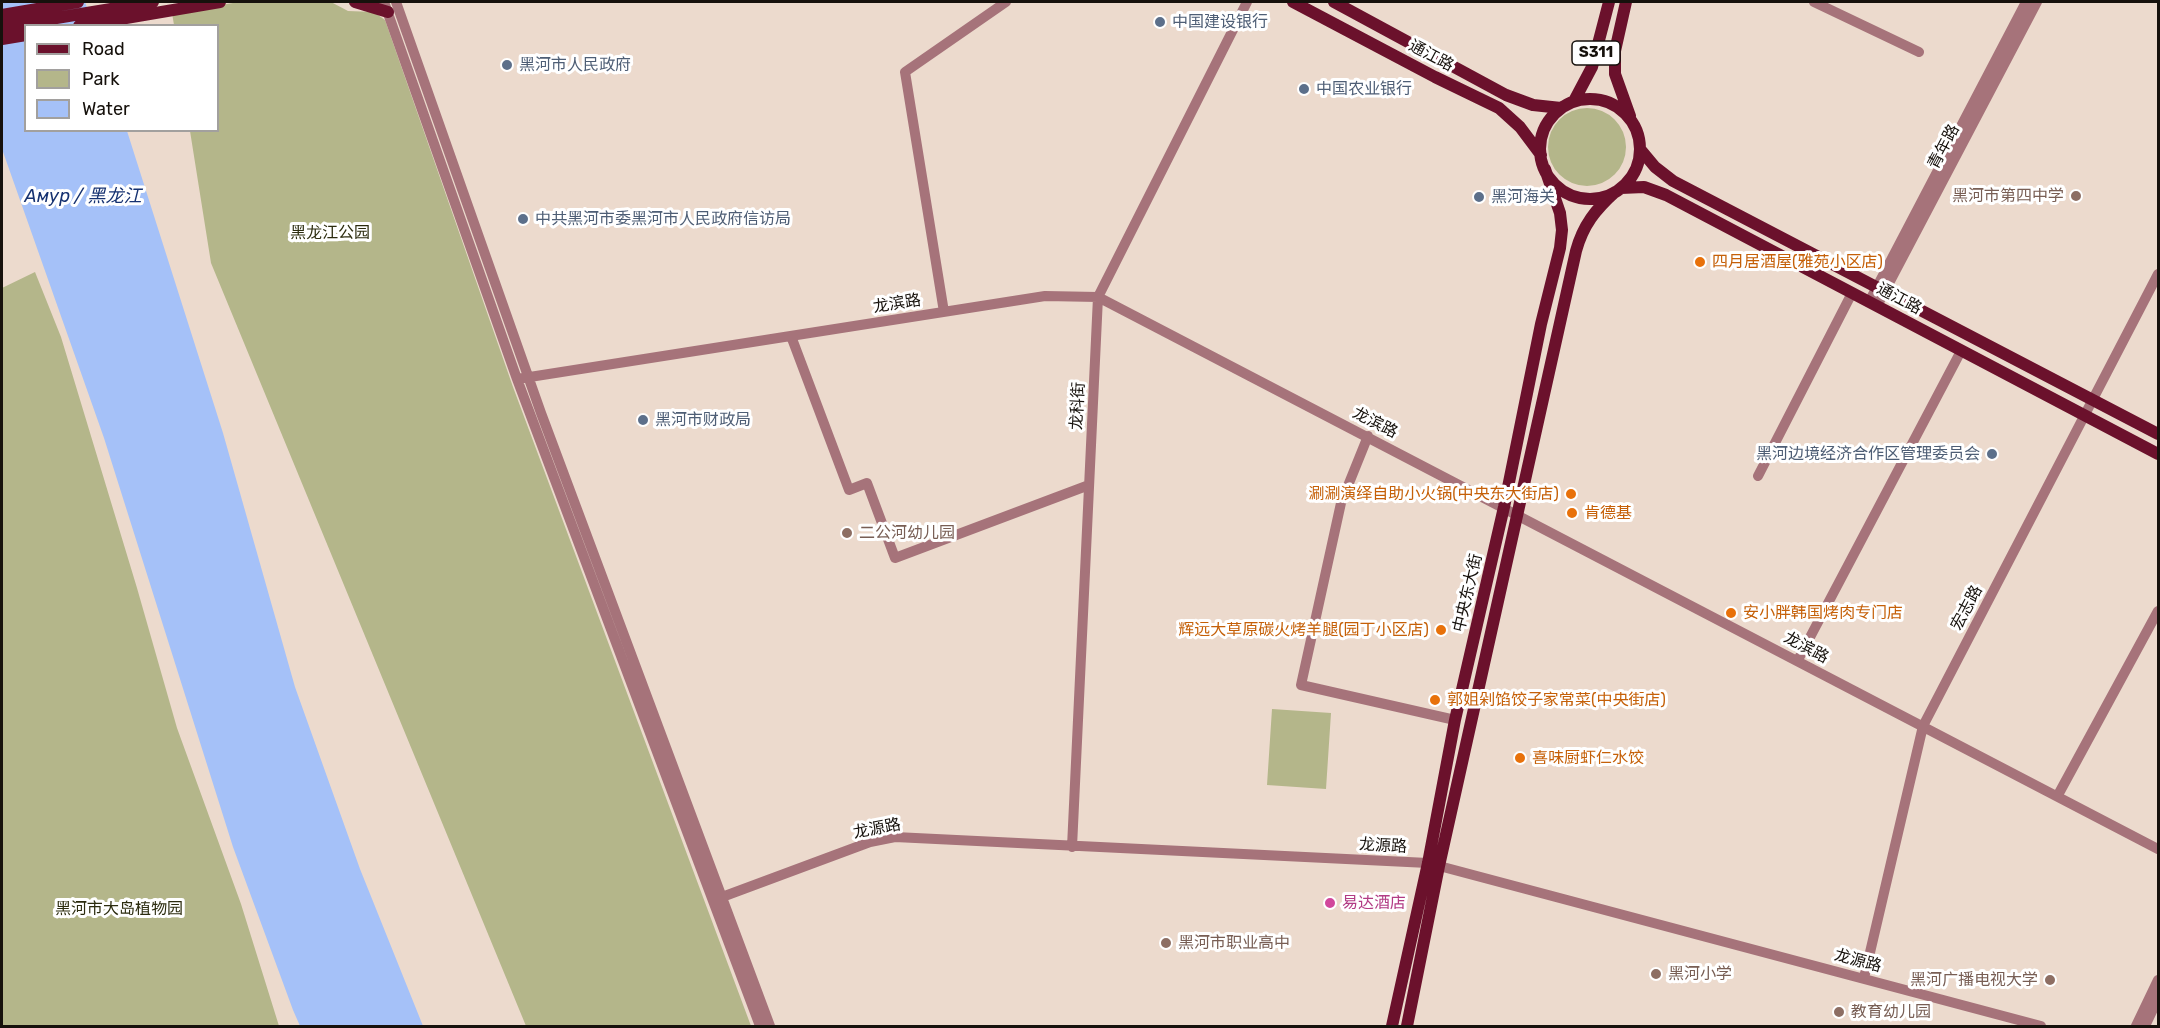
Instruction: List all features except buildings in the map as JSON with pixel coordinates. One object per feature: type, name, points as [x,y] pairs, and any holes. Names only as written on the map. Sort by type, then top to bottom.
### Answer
[{"type":"main road","points":[[2,15],[78,2]]},
{"type":"main road","points":[[24,24],[158,6],[220,2]]},
{"type":"main road","points":[[355,2],[389,5]]},
{"type":"main road","name":"通江路","points":[[1293,2],[1499,108],[1520,127],[1540,155]]},
{"type":"main road","name":"通江路","points":[[1334,2],[1506,95],[1533,105],[1561,108]]},
{"type":"main road","name":"S311","points":[[1574,101],[1592,67],[1609,2]]},
{"type":"main road","points":[[1626,2],[1615,51],[1615,74],[1639,137],[1640,149],[1635,171],[1618,190],[1603,197],[1589,199],[1563,191],[1553,182],[1545,169],[1540,155],[1544,129],[1551,117],[1574,101],[1602,100],[1615,105],[1634,125]]},
{"type":"main road","points":[[87,24],[158,6]]},
{"type":"main road","points":[[2,27],[24,24]]},
{"type":"main road","points":[[2,39],[24,35]]},
{"type":"main road","name":"通江路","points":[[1640,149],[1655,167],[1673,181],[2158,434]]},
{"type":"main road","name":"中央东大街","points":[[1407,1026],[1455,720],[1504,507],[1541,324],[1560,248],[1562,230],[1560,213],[1545,169]]},
{"type":"main road","name":"通江路","points":[[1618,190],[1644,187],[1665,195],[2158,454]]},
{"type":"main road","name":"中央东大街","points":[[1392,1026],[1434,865],[1518,514],[1580,236],[1589,218],[1618,190]]},
{"type":"street","points":[[944,312],[905,72],[1006,2]]},
{"type":"street","name":"龙科街","points":[[1072,847],[1098,297],[1247,2]]},
{"type":"street","points":[[1814,2],[1919,52]]},
{"type":"street","name":"青年路","points":[[1881,290],[2026,2]]},
{"type":"street","name":"青年路","points":[[1873,304],[2037,2]]},
{"type":"street","points":[[389,5],[523,379],[718,898],[770,1026]]},
{"type":"street","name":"宏志路","points":[[1864,978],[1923,726],[2158,274]]},
{"type":"street","points":[[1758,476],[1852,293]]},
{"type":"street","name":"龙滨路","points":[[523,379],[1045,296],[1098,297],[2158,849]]},
{"type":"street","points":[[791,336],[849,490],[867,483],[895,558],[1089,485]]},
{"type":"street","points":[[1798,660],[1961,351]]},
{"type":"street","points":[[1368,436],[1341,503],[1301,685],[1455,720]]},
{"type":"street","points":[[2058,795],[2158,611]]},
{"type":"street","name":"龙源路","points":[[718,898],[870,842],[895,837],[1434,865],[2041,1026]]},
{"type":"street","points":[[718,898],[760,1026]]},
{"type":"street","points":[[2136,1026],[2158,980]]},
{"type":"street","points":[[2145,1026],[2158,999]]},
{"type":"green space","name":"黑龙江公园","points":[[239,2],[331,2],[348,11],[374,12],[385,20],[513,387],[751,1026],[526,1026],[211,263],[190,132],[219,132],[219,24],[174,24],[172,13]]},
{"type":"green space","points":[[1587,108],[1602,111],[1615,119],[1623,132],[1626,147],[1623,162],[1615,175],[1602,183],[1587,186],[1572,183],[1559,175],[1551,162],[1548,147],[1551,132],[1559,119],[1572,111]]},
{"type":"green space","name":"黑河市大岛植物园","points":[[35,272],[61,337],[177,728],[241,904],[279,1026],[2,1026],[2,288]]},
{"type":"green space","points":[[1272,709],[1331,713],[1326,789],[1267,785]]},
{"type":"water","name":"Амур / 黑龙江","points":[[2,2],[85,2],[93,24],[24,24],[24,132],[127,132],[223,433],[295,687],[360,869],[423,1026],[300,1026],[233,847],[104,438],[2,149]]},
{"type":"place","name":"中国建设银行","points":[[1160,22]]},
{"type":"place","name":"黑河市人民政府","points":[[507,65]]},
{"type":"place","name":"中国农业银行","points":[[1304,89]]},
{"type":"place","name":"黑河市第四中学","points":[[2076,196]]},
{"type":"place","name":"黑河海关","points":[[1479,197]]},
{"type":"place","name":"中共黑河市委黑河市人民政府信访局","points":[[523,219]]},
{"type":"place","name":"四月居酒屋(雅苑小区店)","points":[[1700,262]]},
{"type":"place","name":"黑河市财政局","points":[[643,420]]},
{"type":"place","name":"黑河边境经济合作区管理委员会","points":[[1992,454]]},
{"type":"place","name":"涮涮演绎自助小火锅(中央东大街店)","points":[[1571,494]]},
{"type":"place","name":"肯德基","points":[[1572,513]]},
{"type":"place","name":"二公河幼儿园","points":[[847,533]]},
{"type":"place","name":"安小胖韩国烤肉专门店","points":[[1731,613]]},
{"type":"place","name":"辉远大草原碳火烤羊腿(园丁小区店)","points":[[1441,630]]},
{"type":"place","name":"郭姐剁馅饺子家常菜(中央街店)","points":[[1435,700]]},
{"type":"place","name":"喜味厨虾仁水饺","points":[[1520,758]]},
{"type":"place","name":"易达酒店","points":[[1330,903]]},
{"type":"place","name":"黑河市职业高中","points":[[1166,943]]},
{"type":"place","name":"黑河小学","points":[[1656,974]]},
{"type":"place","name":"黑河广播电视大学","points":[[2050,980]]},
{"type":"place","name":"教育幼儿园","points":[[1839,1012]]}]
